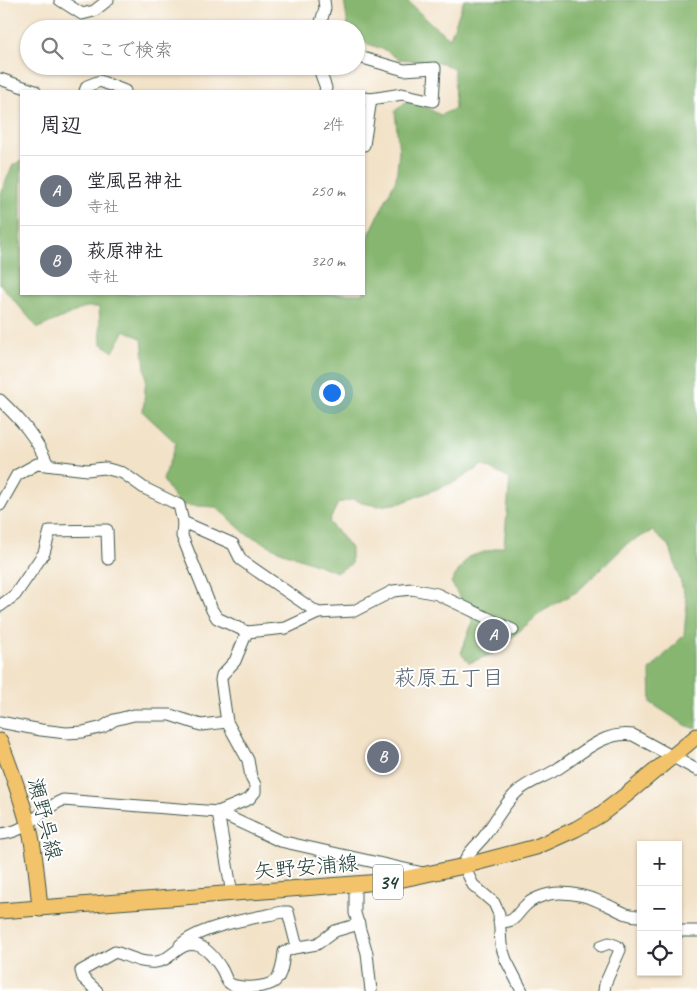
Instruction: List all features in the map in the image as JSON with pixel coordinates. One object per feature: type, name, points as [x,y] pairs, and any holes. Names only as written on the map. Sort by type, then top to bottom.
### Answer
[{"type":"main road","name":"矢野安浦線","points":[[0,911],[394,881],[464,866],[536,847],[576,829],[600,815],[697,736]]},
{"type":"main road","name":"瀬野呉線","points":[[0,741],[18,788],[28,825],[36,863],[40,909]]},
{"type":"street","points":[[60,0],[82,14],[94,10],[108,0]]},
{"type":"street","points":[[322,20],[325,8],[324,0]]},
{"type":"street","points":[[365,59],[404,70],[435,68],[433,102],[402,94],[367,99],[365,130]]},
{"type":"street","points":[[321,75],[326,90]]},
{"type":"street","points":[[0,79],[32,90]]},
{"type":"street","points":[[86,90],[88,86],[100,81],[122,90]]},
{"type":"street","points":[[0,400],[18,416],[38,444],[48,465]]},
{"type":"street","points":[[0,505],[17,475],[37,464],[87,470],[104,468],[124,473],[144,488],[179,505],[183,522],[182,536],[216,618],[247,632],[286,628],[318,613],[354,611],[393,591],[412,589],[438,594],[513,630]]},
{"type":"street","points":[[183,522],[233,544],[241,560],[318,613]]},
{"type":"street","points":[[0,606],[15,595],[44,553],[50,531],[107,530],[108,559]]},
{"type":"street","points":[[218,812],[249,799],[255,792],[248,760],[227,722],[221,680],[222,675],[236,661],[247,632]]},
{"type":"street","points":[[0,722],[66,733],[83,732],[103,727],[114,720],[134,715],[170,715],[201,725],[227,722]]},
{"type":"street","points":[[522,991],[506,960],[501,945],[499,914],[494,903],[473,885],[464,866],[468,855],[484,836],[507,802],[519,790],[531,782],[553,772],[597,742],[622,733],[632,735],[697,770]]},
{"type":"street","points":[[0,834],[10,834],[28,825],[56,803],[63,800],[218,812],[280,840],[428,874]]},
{"type":"street","points":[[218,812],[232,894]]},
{"type":"street","points":[[355,884],[355,913],[367,953],[371,991]]},
{"type":"street","points":[[500,922],[510,922],[516,918],[525,905],[543,896],[560,893],[584,896],[632,917],[637,916]]},
{"type":"street","points":[[179,949],[179,945],[184,942],[225,925],[283,912],[288,912],[296,948]]},
{"type":"street","points":[[97,991],[83,978],[81,971],[115,952],[143,962],[156,962],[167,959],[186,945],[197,945],[203,949],[222,969],[229,983],[235,986],[256,987],[270,984],[277,980],[284,952],[317,944],[335,931],[358,924]]},
{"type":"street","points":[[682,931],[697,931]]},
{"type":"street","points":[[602,946],[609,943],[617,946],[620,950],[605,984],[604,991]]},
{"type":"green space","points":[[344,0],[406,0],[450,38],[464,0],[697,0],[697,729],[685,725],[651,703],[650,670],[684,635],[687,603],[670,547],[652,531],[628,543],[578,591],[543,611],[492,654],[469,663],[461,653],[473,621],[451,582],[468,557],[504,546],[510,479],[482,465],[459,480],[401,503],[378,506],[362,503],[354,499],[338,503],[329,522],[351,548],[351,564],[337,572],[278,550],[245,533],[216,507],[179,505],[163,480],[176,443],[143,412],[146,378],[142,339],[125,330],[113,352],[101,343],[99,307],[86,307],[38,328],[0,284],[0,194],[13,165],[20,162],[20,295],[365,295],[365,238],[368,237],[396,179],[399,152],[395,111],[410,98],[440,115],[455,109],[454,69],[442,63],[398,59],[387,51],[365,43],[365,20],[347,20]]},
{"type":"place","name":"堂風呂神社","points":[[493,635]]},
{"type":"place","name":"萩原神社","points":[[383,757]]},
{"type":"district","name":"萩原五丁目","points":[[449,678]]}]
